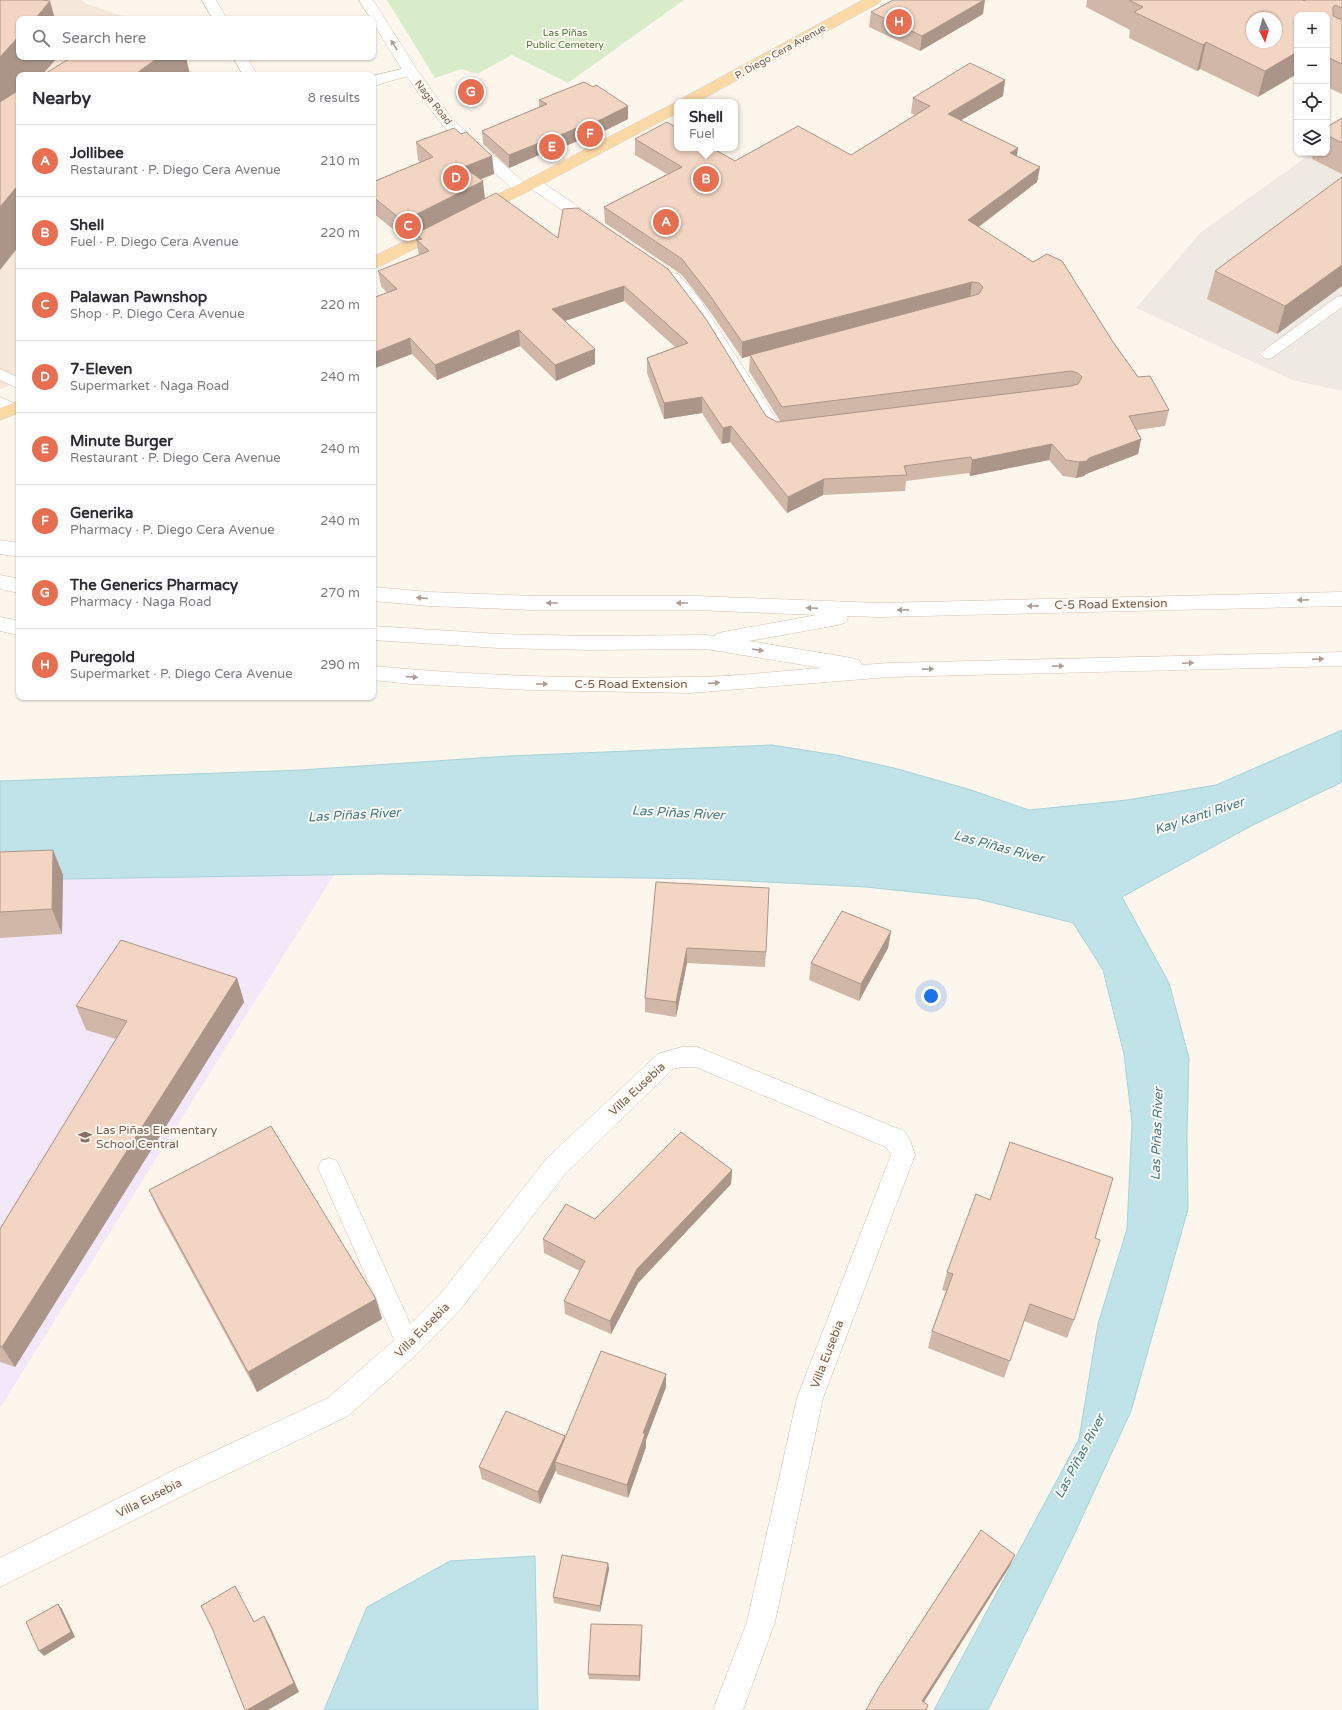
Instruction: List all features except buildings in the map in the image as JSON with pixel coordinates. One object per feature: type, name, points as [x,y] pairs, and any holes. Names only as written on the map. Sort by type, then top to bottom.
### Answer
[{"type":"main road","points":[[209,0],[218,16]]},
{"type":"main road","name":"Naga Road","points":[[366,0],[376,16]]},
{"type":"main road","name":"P. Diego Cera Avenue","points":[[692,99],[874,0]]},
{"type":"main road","name":"Naga Road","points":[[376,16],[410,71],[447,122],[527,186],[609,235]]},
{"type":"main road","points":[[242,60],[248,72]]},
{"type":"main road","points":[[376,80],[410,71]]},
{"type":"main road","points":[[376,262],[527,186],[674,109]]},
{"type":"main road","points":[[658,269],[675,280],[743,365],[772,428],[777,430],[789,429]]},
{"type":"main road","points":[[0,547],[16,550]]},
{"type":"main road","points":[[0,582],[16,585]]},
{"type":"main road","name":"C-5 Road Extension","points":[[376,594],[429,599],[534,603],[695,603],[879,610],[1342,599]]},
{"type":"main road","name":"C-5 Road Extension","points":[[706,642],[879,610]]},
{"type":"main road","points":[[0,624],[16,627]]},
{"type":"main road","name":"C-5 Road Extension","points":[[376,633],[498,641],[592,643],[706,642],[889,670]]},
{"type":"main road","name":"C-5 Road Extension","points":[[376,673],[411,677],[530,683],[690,685],[889,670],[1342,658]]},
{"type":"main road","name":"Villa Eusebia","points":[[0,1573],[184,1480],[338,1407],[408,1345],[451,1301],[556,1166],[666,1061],[682,1057],[697,1058],[895,1139],[903,1155],[810,1398],[761,1622],[728,1710]]},
{"type":"lane","points":[[1268,354],[1342,300]]},
{"type":"lane","points":[[0,374],[16,382]]},
{"type":"lane","points":[[329,1168],[408,1345]]},
{"type":"shaded area","points":[[9,0],[81,0],[85,3],[122,16],[16,16],[16,60],[186,60],[192,72],[16,72],[16,383],[0,389],[0,10]]},
{"type":"shaded area","points":[[1342,131],[1342,391],[1292,380],[1136,308],[1201,232],[1308,156],[1330,156],[1330,149]]},
{"type":"shaded area","name":"Las Piñas Elementary School Central","points":[[344,859],[0,1408],[0,865]]},
{"type":"green space","name":"Las Piñas Public Cemetery","points":[[387,0],[684,0],[568,83],[512,55],[477,74],[462,69],[435,78]]},
{"type":"water","points":[[1342,730],[1342,782],[1251,826],[1122,897],[1169,983],[1189,1058],[1187,1134],[1188,1209],[1131,1411],[1073,1537],[988,1710],[934,1710],[1079,1439],[1098,1324],[1127,1229],[1132,1122],[1124,1054],[1103,970],[1073,923],[978,899],[866,887],[705,879],[382,874],[0,880],[0,781],[301,770],[509,756],[772,745],[836,755],[894,768],[968,789],[1029,810],[1127,800],[1216,785]]},
{"type":"water","points":[[535,1556],[538,1710],[324,1710],[367,1607],[450,1561]]},
{"type":"place","name":"Puregold","points":[[899,22]]},
{"type":"place","name":"The Generics Pharmacy","points":[[471,92]]},
{"type":"place","name":"Generika","points":[[590,134]]},
{"type":"place","name":"Minute Burger","points":[[552,147]]},
{"type":"place","name":"7-Eleven","points":[[456,178]]},
{"type":"place","name":"Shell","points":[[706,179]]},
{"type":"place","name":"Jollibee","points":[[666,222]]},
{"type":"place","name":"Palawan Pawnshop","points":[[408,226]]},
{"type":"place","name":"Las Piñas Elementary School Central","points":[[85,1137]]},
{"type":"water label","name":"Las Piñas River","points":[[678,812]]},
{"type":"water label","name":"Las Piñas River","points":[[354,814]]},
{"type":"water label","name":"Kay Kanti River","points":[[1199,815]]},
{"type":"water label","name":"Las Piñas River","points":[[999,846]]},
{"type":"water label","name":"Las Piñas River","points":[[1156,1134]]},
{"type":"water label","name":"Las Piñas River","points":[[1079,1456]]}]
